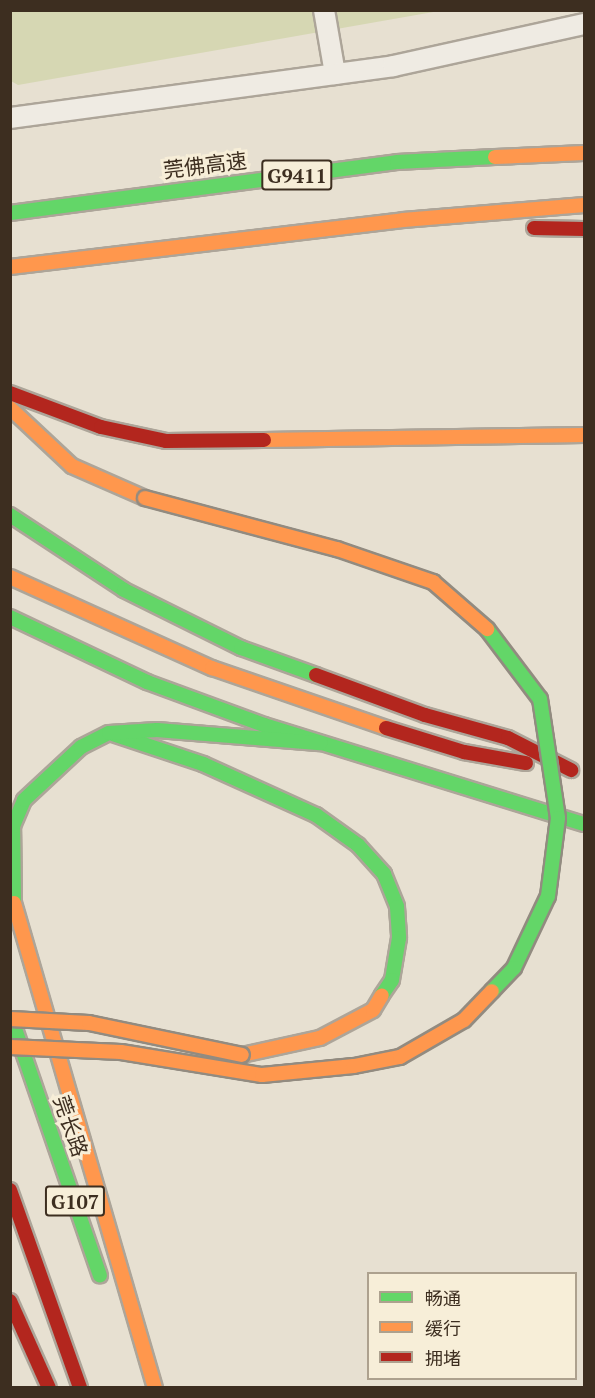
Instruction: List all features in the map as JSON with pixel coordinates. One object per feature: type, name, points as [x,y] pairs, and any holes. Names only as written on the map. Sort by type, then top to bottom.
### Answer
[{"type":"main road","points":[[398,162],[543,140]]},
{"type":"main road","name":"莞佛高速","points":[[10,213],[398,162],[585,153]]},
{"type":"main road","points":[[10,267],[403,220],[585,205]]},
{"type":"main road","points":[[403,220],[585,229]]},
{"type":"main road","points":[[10,393],[100,427],[166,441],[585,435]]},
{"type":"main road","points":[[10,408],[72,466],[145,498],[236,525],[337,549],[433,582],[494,634],[540,699],[558,818],[556,855],[548,896],[514,968],[464,1020],[400,1057],[354,1066],[262,1075],[121,1052],[10,1047]]},
{"type":"main road","points":[[10,515],[124,590],[241,648],[425,715],[508,738],[578,770]]},
{"type":"main road","points":[[10,576],[212,668],[336,713],[464,752],[578,770]]},
{"type":"main road","points":[[10,616],[147,682],[320,743],[585,824]]},
{"type":"main road","points":[[155,1388],[12,893],[13,826],[24,800],[81,747],[110,733],[157,730],[320,743]]},
{"type":"main road","points":[[10,1017],[89,1023],[242,1054],[282,1049],[320,1038],[373,1010],[392,980],[399,938],[397,907],[384,874],[358,845],[315,815],[203,764],[110,733]]},
{"type":"main road","name":"莞长路","points":[[10,1017],[104,1286]]},
{"type":"main road","name":"G107","points":[[10,1190],[80,1388]]},
{"type":"main road","points":[[10,1301],[49,1388]]},
{"type":"street","points":[[324,10],[335,74]]},
{"type":"street","points":[[10,118],[393,66],[585,24]]},
{"type":"green space","points":[[11,11],[439,11],[18,85],[11,81]]},
{"type":"traffic: fast","points":[[10,213],[397,162],[495,157]]},
{"type":"traffic: fast","points":[[10,515],[124,590],[241,648],[316,675]]},
{"type":"traffic: fast","points":[[10,617],[147,682],[264,725],[584,824]]},
{"type":"traffic: fast","points":[[487,629],[540,699],[558,818],[548,896],[514,968],[492,991]]},
{"type":"traffic: fast","points":[[14,903],[13,826],[24,800],[81,747],[109,733],[157,730],[320,743]]},
{"type":"traffic: fast","points":[[113,734],[203,764],[316,815],[358,845],[384,874],[397,907],[399,938],[392,980],[382,995]]},
{"type":"traffic: fast","points":[[13,1023],[100,1275]]},
{"type":"traffic: slow","points":[[495,157],[584,153]]},
{"type":"traffic: slow","points":[[10,267],[403,220],[584,205]]},
{"type":"traffic: slow","points":[[10,408],[72,466],[145,498]]},
{"type":"traffic: slow","points":[[264,440],[584,435]]},
{"type":"traffic: slow","points":[[145,498],[337,549],[433,582],[487,629]]},
{"type":"traffic: slow","points":[[10,577],[212,668],[386,728]]},
{"type":"traffic: slow","points":[[14,903],[155,1388]]},
{"type":"traffic: slow","points":[[10,1047],[121,1052],[262,1075],[354,1066],[400,1057],[464,1020],[492,991]]},
{"type":"traffic: slow","points":[[242,1055],[320,1038],[373,1010],[382,995]]},
{"type":"traffic: slow","points":[[10,1019],[89,1023],[242,1055]]},
{"type":"traffic: jam","points":[[534,228],[584,229]]},
{"type":"traffic: jam","points":[[10,393],[101,427],[166,441],[264,440]]},
{"type":"traffic: jam","points":[[316,675],[425,715],[508,738],[571,770]]},
{"type":"traffic: jam","points":[[386,728],[464,752],[526,763]]},
{"type":"traffic: jam","points":[[10,1190],[80,1388]]},
{"type":"traffic: jam","points":[[10,1301],[49,1388]]}]
